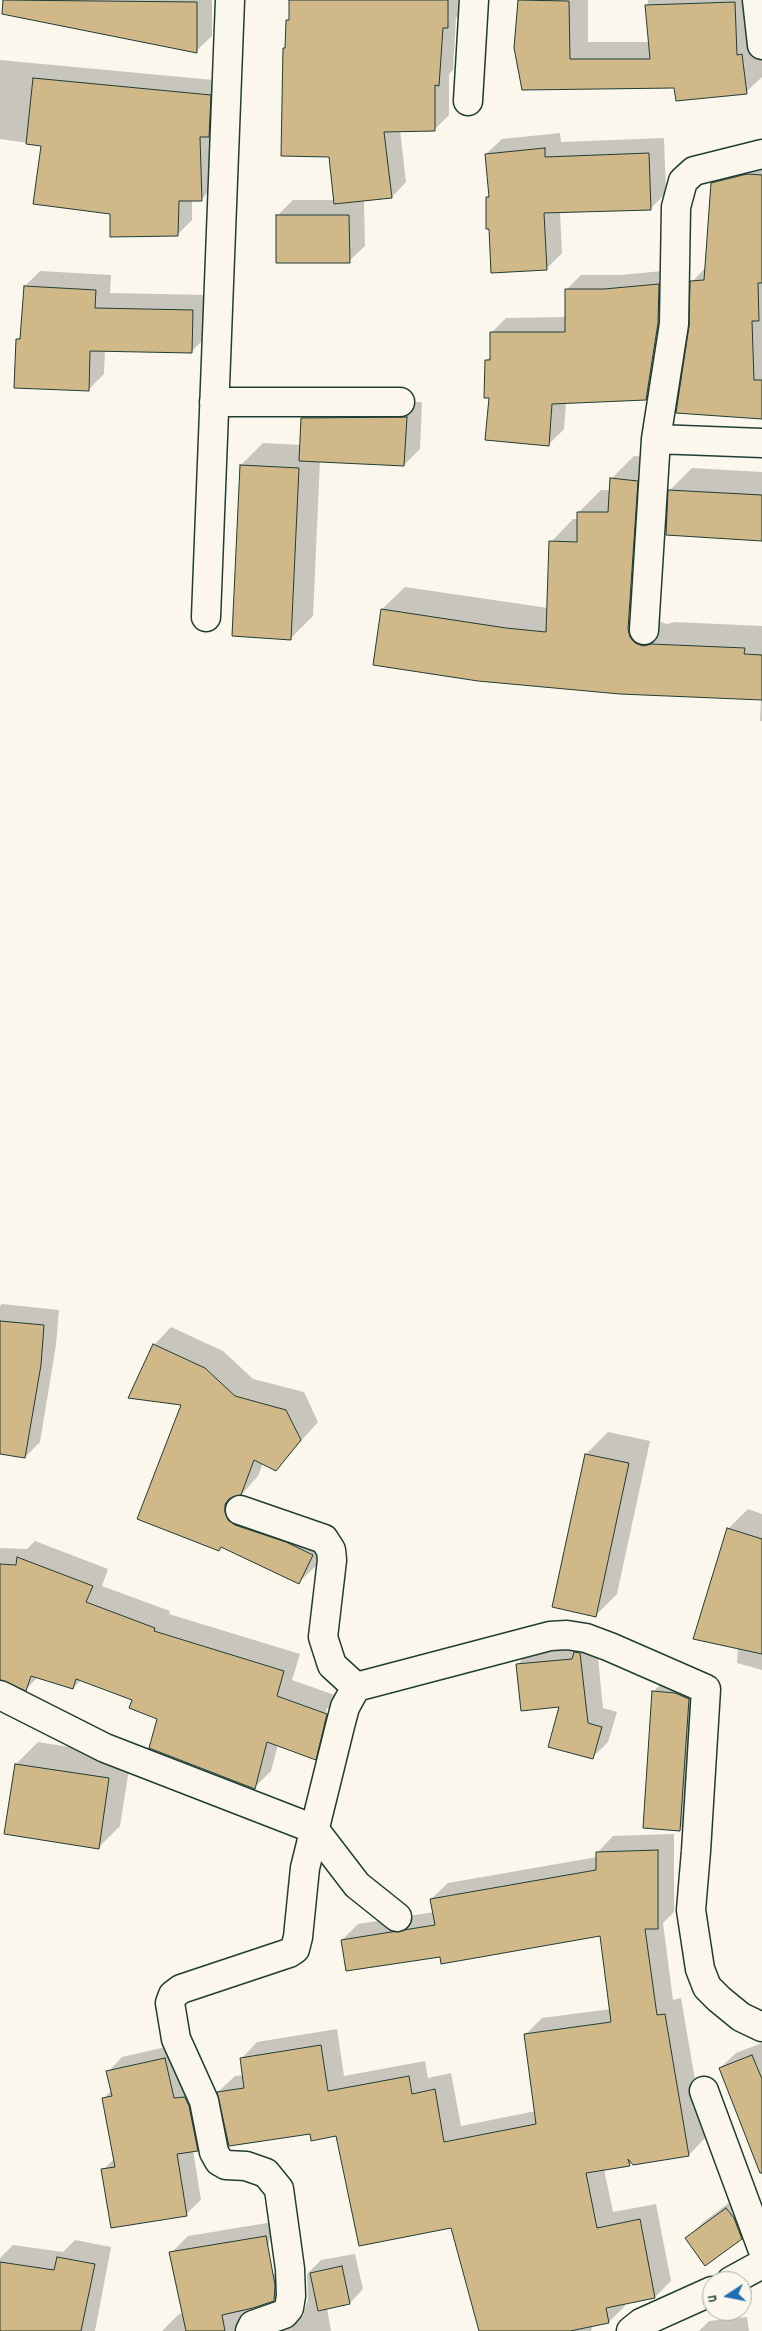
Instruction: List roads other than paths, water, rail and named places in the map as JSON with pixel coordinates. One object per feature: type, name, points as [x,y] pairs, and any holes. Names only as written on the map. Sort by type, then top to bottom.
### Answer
[{"type":"street","points":[[206,617],[230,0]]},
{"type":"street","points":[[468,101],[474,0]]},
{"type":"street","points":[[757,0],[762,45]]},
{"type":"street","points":[[644,630],[656,439],[674,324],[676,207],[682,181],[694,171],[762,154]]},
{"type":"street","points":[[214,402],[400,402]]},
{"type":"street","points":[[656,439],[762,443]]},
{"type":"street","points":[[240,1510],[324,1539],[331,1550],[332,1560],[323,1637],[332,1665],[356,1687]]},
{"type":"street","points":[[250,2331],[253,2324],[284,2314],[289,2308],[291,2296],[290,2269],[279,2189],[266,2173],[246,2166],[226,2165],[219,2161],[214,2152],[204,2101],[176,2039],[170,2003],[173,1995],[182,1989],[289,1953],[295,1948],[298,1937],[305,1868],[314,1829],[345,1707],[356,1687],[550,1636],[567,1635],[586,1638],[610,1647],[706,1689],[691,1910],[700,1969],[707,1987],[719,1999],[741,2017],[762,2027]]},
{"type":"street","points":[[0,1696],[105,1748],[314,1829],[357,1885],[397,1917]]},
{"type":"street","points":[[704,2091],[762,2248]]},
{"type":"street","points":[[749,2271],[762,2264]]},
{"type":"street","points":[[638,2328],[702,2296]]}]
